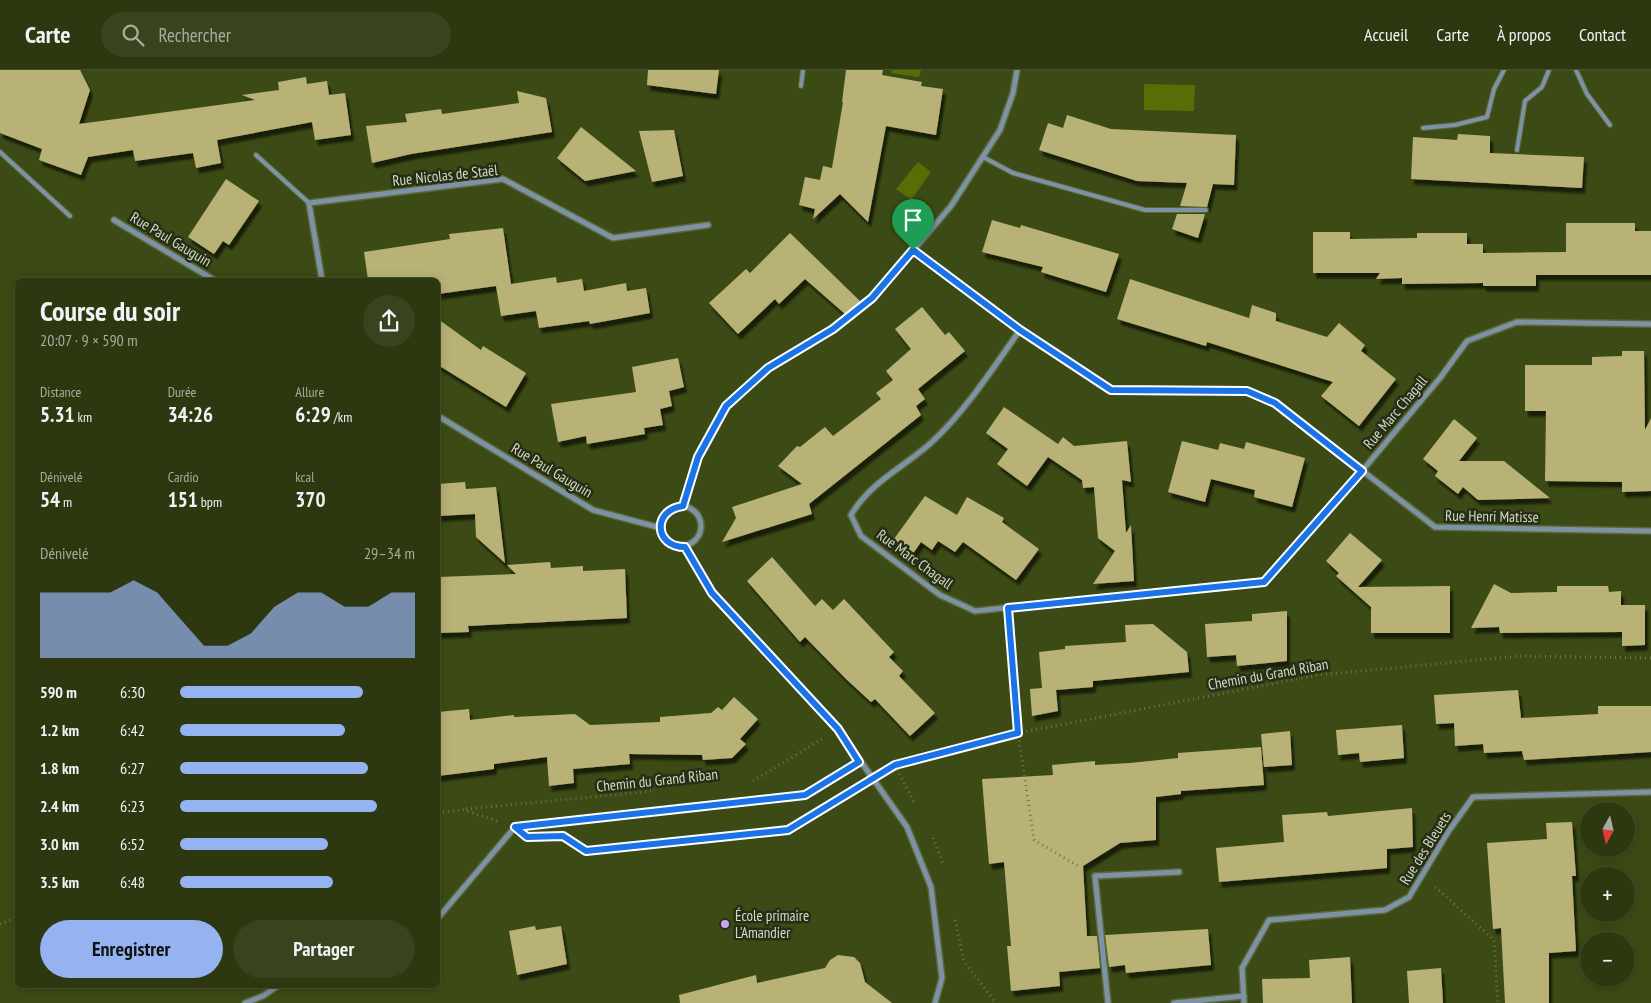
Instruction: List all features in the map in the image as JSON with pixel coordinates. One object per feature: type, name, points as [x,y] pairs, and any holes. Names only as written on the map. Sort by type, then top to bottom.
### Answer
[{"type":"street","points":[[683,506],[698,457],[726,406],[768,368],[833,329],[872,298],[950,206],[1000,130],[1013,93],[1017,70]]},
{"type":"street","name":"Rue Nicolas de Staël","points":[[309,203],[503,179],[613,238],[708,225]]},
{"type":"street","points":[[309,203],[322,278]]},
{"type":"street","name":"Rue Paul Gauguin","points":[[114,220],[211,278]]},
{"type":"street","name":"Rue Henri Matisse","points":[[913,250],[1020,330],[1111,390],[1247,391],[1275,403],[1436,527],[1651,531]]},
{"type":"street","name":"Rue Marc Chagall","points":[[1149,594],[1264,582],[1362,471],[1440,378],[1467,342],[1517,322],[1651,324]]},
{"type":"street","name":"Rue Marc Chagall","points":[[1020,330],[966,406],[933,442],[862,497],[851,515],[861,536],[940,595],[975,611],[1043,604]]},
{"type":"street","name":"Rue Paul Gauguin","points":[[440,417],[593,510],[661,528]]},
{"type":"street","points":[[683,506],[695,511],[702,522],[700,535],[692,544],[685,547],[672,545],[662,534],[661,528],[665,514],[670,509],[683,506]]},
{"type":"street","points":[[685,547],[712,593],[838,729],[859,762],[907,827],[931,887],[942,978],[935,1003]]},
{"type":"street","points":[[440,916],[515,827],[805,795],[859,762]]},
{"type":"street","name":"Rue des Bleuets","points":[[1244,996],[1242,968],[1269,920],[1385,910],[1409,897],[1448,832],[1473,797],[1651,792]]},
{"type":"street","points":[[1108,1003],[1095,876],[1179,872]]},
{"type":"street","points":[[245,1003],[263,996],[275,988]]},
{"type":"street","points":[[1174,1003],[1244,996],[1244,1003]]},
{"type":"lane","points":[[801,86],[803,70]]},
{"type":"lane","points":[[1423,128],[1455,125],[1487,117],[1494,89],[1504,70]]},
{"type":"lane","points":[[1517,150],[1525,102],[1542,87],[1549,70]]},
{"type":"lane","points":[[1576,70],[1587,94],[1610,125]]},
{"type":"lane","points":[[0,152],[70,216]]},
{"type":"lane","points":[[256,155],[309,203]]},
{"type":"lane","points":[[983,157],[1014,173],[1144,210],[1206,210]]},
{"type":"path","points":[[1043,604],[1149,594]]},
{"type":"path","points":[[1008,608],[1018,733],[1034,840],[1095,876]]},
{"type":"path","name":"Chemin du Grand Riban","points":[[563,836],[586,851],[788,830],[895,765],[1018,733],[1318,675],[1520,656],[1651,658]]},
{"type":"path","points":[[752,782],[838,729]]},
{"type":"path","name":"Chemin du Grand Riban","points":[[440,813],[662,790]]},
{"type":"path","name":"Chemin du Grand Riban","points":[[463,810],[515,827]]},
{"type":"path","points":[[1422,875],[1494,940],[1498,1003]]},
{"type":"path","points":[[0,924],[15,918]]},
{"type":"shaded area","points":[[892,70],[921,70],[919,77],[891,73]]},
{"type":"shaded area","points":[[1144,84],[1195,85],[1194,111],[1144,110]]},
{"type":"shaded area","points":[[918,162],[931,172],[911,200],[896,189]]},
{"type":"building","points":[[0,70],[80,70],[90,90],[79,124],[255,100],[242,95],[279,90],[278,82],[306,77],[307,84],[327,81],[329,95],[345,93],[351,135],[315,140],[312,122],[217,140],[221,163],[196,168],[193,153],[135,161],[133,150],[88,157],[81,175],[39,160],[42,149],[0,133]]},
{"type":"building","points":[[648,70],[719,70],[716,94],[647,85]]},
{"type":"building","points":[[846,70],[883,70],[882,75],[922,82],[921,86],[943,89],[936,135],[886,126],[868,222],[840,194],[813,219],[815,209],[799,205],[805,177],[820,180],[823,166],[832,168],[843,102]]},
{"type":"building","points":[[517,91],[546,98],[552,132],[411,154],[372,163],[366,126],[407,122],[405,114],[441,109],[442,114],[519,103]]},
{"type":"building","points":[[1067,115],[1111,129],[1236,135],[1234,185],[1213,184],[1207,207],[1180,206],[1187,183],[1137,181],[1039,150],[1048,123],[1063,128]]},
{"type":"building","points":[[581,127],[636,171],[585,181],[557,158]]},
{"type":"building","points":[[674,130],[683,176],[652,182],[639,131]]},
{"type":"building","points":[[1458,134],[1490,136],[1490,153],[1584,157],[1582,188],[1411,179],[1413,137],[1457,140]]},
{"type":"building","points":[[226,179],[259,201],[229,245],[223,241],[214,254],[188,237]]},
{"type":"building","points":[[1177,214],[1205,214],[1198,238],[1172,229]]},
{"type":"building","points":[[992,220],[1020,228],[1021,225],[1119,254],[1106,292],[1041,272],[1043,267],[982,252]]},
{"type":"building","points":[[1566,223],[1635,223],[1635,231],[1651,231],[1651,275],[1536,275],[1536,286],[1483,286],[1483,283],[1402,284],[1402,278],[1376,279],[1380,273],[1313,273],[1313,232],[1350,232],[1350,239],[1417,238],[1417,233],[1467,233],[1467,244],[1483,244],[1483,253],[1566,252]]},
{"type":"building","points":[[503,228],[511,284],[556,277],[557,283],[582,279],[584,291],[626,283],[627,291],[646,288],[650,313],[590,324],[589,321],[539,328],[536,311],[501,316],[496,286],[503,285],[440,294],[440,278],[368,278],[364,252],[450,239],[449,234]]},
{"type":"building","points":[[790,233],[861,302],[845,314],[805,279],[779,304],[775,299],[738,334],[709,303],[746,269],[750,273]]},
{"type":"building","points":[[1130,279],[1249,318],[1252,305],[1276,313],[1276,321],[1327,337],[1339,323],[1365,345],[1361,351],[1396,379],[1359,426],[1321,396],[1333,382],[1207,342],[1206,346],[1117,319]]},
{"type":"building","points":[[922,307],[945,335],[949,332],[965,351],[918,389],[925,399],[916,406],[921,415],[809,504],[812,514],[722,542],[736,518],[732,507],[802,484],[778,466],[797,446],[800,447],[825,427],[833,436],[881,399],[876,393],[893,380],[886,371],[911,349],[895,329]]},
{"type":"building","points":[[440,320],[481,350],[483,346],[526,373],[506,407],[440,366]]},
{"type":"building","points":[[1622,351],[1644,351],[1645,430],[1651,418],[1651,491],[1622,492],[1622,482],[1545,481],[1546,411],[1525,411],[1525,365],[1592,365],[1592,357],[1622,356]]},
{"type":"building","points":[[678,358],[684,387],[669,391],[672,406],[660,409],[663,425],[644,428],[645,434],[587,444],[586,436],[558,442],[551,404],[636,392],[632,367]]},
{"type":"building","points":[[1004,407],[1058,444],[1063,437],[1074,446],[1127,441],[1131,482],[1122,480],[1126,533],[1131,525],[1134,581],[1093,584],[1115,551],[1098,538],[1094,487],[1083,488],[1082,480],[1048,457],[1027,486],[997,464],[1008,449],[986,433]]},
{"type":"building","points":[[1454,419],[1477,438],[1459,461],[1504,461],[1550,498],[1478,500],[1463,487],[1458,494],[1435,476],[1438,471],[1423,459]]},
{"type":"building","points":[[1182,441],[1218,450],[1220,443],[1244,449],[1246,442],[1305,458],[1292,507],[1254,497],[1255,490],[1211,479],[1205,502],[1168,492]]},
{"type":"building","points":[[465,482],[466,489],[496,487],[505,563],[476,537],[475,514],[440,516],[440,484]]},
{"type":"building","points":[[925,496],[957,515],[967,497],[1004,518],[1002,522],[1039,549],[1016,580],[963,542],[955,552],[938,541],[932,550],[921,542],[912,555],[894,539]]},
{"type":"building","points":[[1350,533],[1382,560],[1358,587],[1450,586],[1450,633],[1371,633],[1371,607],[1336,576],[1339,573],[1326,561]]},
{"type":"building","points":[[772,557],[815,606],[822,599],[833,610],[844,599],[894,652],[889,657],[903,671],[899,676],[935,713],[910,736],[875,699],[871,702],[805,637],[800,642],[747,581]]},
{"type":"building","points":[[550,562],[551,568],[583,566],[583,571],[625,569],[627,618],[468,626],[469,632],[440,633],[440,577],[516,574],[507,565]]},
{"type":"building","points":[[1494,584],[1511,593],[1557,592],[1557,586],[1608,586],[1609,592],[1621,591],[1621,605],[1645,605],[1645,645],[1622,646],[1622,632],[1500,633],[1499,627],[1471,628]]},
{"type":"building","points":[[1287,611],[1287,661],[1237,666],[1236,655],[1207,657],[1205,624],[1252,621],[1252,614]]},
{"type":"building","points":[[1153,624],[1187,652],[1189,672],[1093,681],[1093,687],[1056,690],[1058,711],[1032,716],[1030,689],[1042,688],[1039,652],[1065,649],[1065,646],[1126,642],[1125,625]]},
{"type":"building","points":[[1518,690],[1521,718],[1598,714],[1598,706],[1651,706],[1651,752],[1524,760],[1522,751],[1484,753],[1483,744],[1455,746],[1454,723],[1436,724],[1434,695]]},
{"type":"building","points":[[734,697],[758,719],[740,739],[746,744],[732,758],[703,760],[702,755],[629,754],[630,764],[573,769],[574,783],[549,786],[547,757],[494,764],[494,769],[440,776],[440,712],[469,709],[470,720],[514,715],[514,717],[575,714],[590,725],[660,722],[660,717],[711,713],[718,707],[722,710]]},
{"type":"building","points":[[1402,725],[1404,758],[1360,762],[1359,753],[1338,755],[1336,730]]},
{"type":"building","points":[[1290,731],[1292,765],[1264,767],[1261,734]]},
{"type":"building","points":[[1261,747],[1264,785],[1181,791],[1181,794],[1156,797],[1156,840],[1120,843],[1083,866],[1087,936],[1097,936],[1100,968],[1059,972],[1060,986],[1011,991],[1007,946],[1011,946],[1004,862],[989,864],[982,779],[1053,775],[1052,765],[1095,761],[1095,765],[1130,763],[1178,758],[1178,753]]},
{"type":"building","points":[[1412,808],[1413,847],[1387,849],[1387,868],[1219,882],[1216,848],[1284,842],[1282,815],[1327,812],[1328,816]]},
{"type":"building","points":[[1572,822],[1576,876],[1572,876],[1576,951],[1549,953],[1549,1003],[1505,1003],[1501,928],[1493,929],[1487,843],[1547,839],[1546,823]]},
{"type":"building","points":[[535,926],[536,930],[561,926],[567,964],[517,975],[509,931]]},
{"type":"building","points":[[1208,929],[1211,965],[1126,973],[1125,965],[1109,967],[1105,935]]},
{"type":"building","points":[[838,955],[854,957],[860,963],[865,982],[892,1003],[680,1003],[679,995],[756,975],[757,983],[825,968],[830,960]]},
{"type":"building","points":[[1350,957],[1352,1003],[1263,1003],[1262,979],[1310,978],[1309,960]]},
{"type":"building","points":[[1441,968],[1443,1003],[1409,1003],[1407,971]]},
{"type":"place","name":"École primaire L'Amandier","points":[[725,924]]},
{"type":"route","points":[[913,250],[1020,330],[1111,390],[1247,391],[1275,403],[1362,471],[1264,582],[1008,608],[1018,733],[895,765],[788,830],[586,851],[563,836],[527,837],[515,827],[805,795],[859,762],[838,729],[712,593],[685,547],[672,545],[662,534],[661,528],[665,514],[670,509],[683,506],[698,457],[726,406],[768,368],[833,329],[872,298],[913,250]]}]
